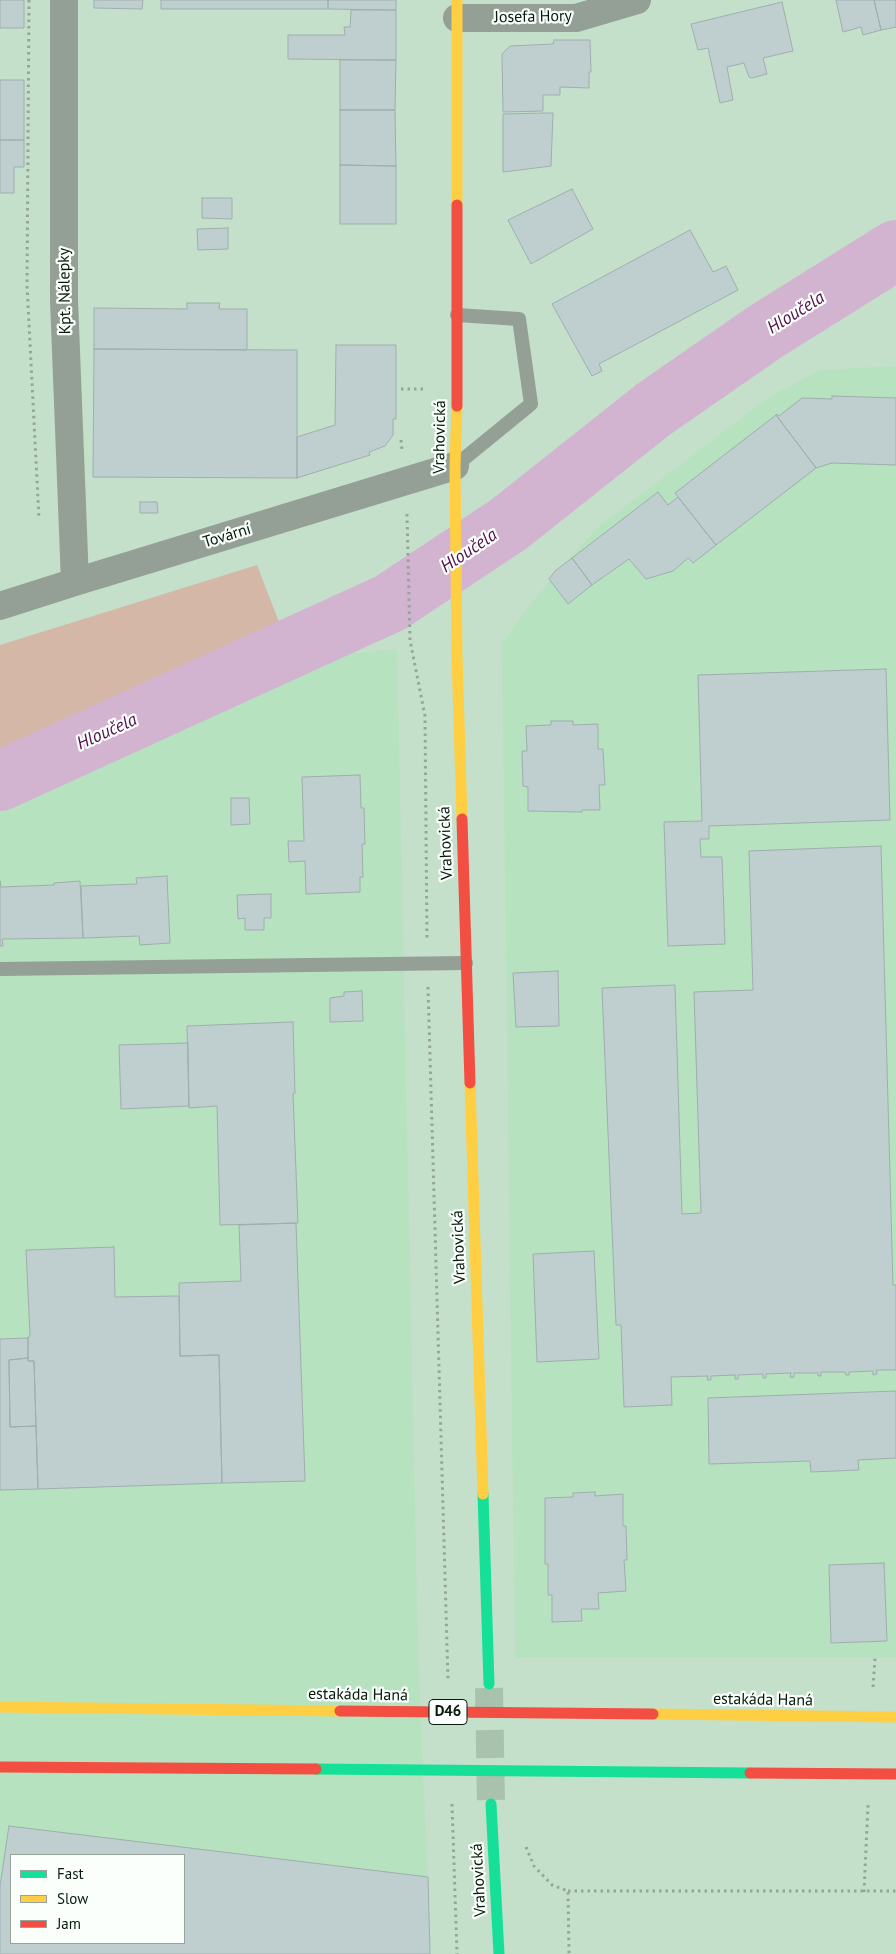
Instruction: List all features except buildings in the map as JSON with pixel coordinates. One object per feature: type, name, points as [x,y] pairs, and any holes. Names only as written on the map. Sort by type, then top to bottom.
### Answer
[{"type":"main road","name":"Vrahovická","points":[[457,9],[456,629],[489,1684]]},
{"type":"main road","name":"estakáda Haná","points":[[0,1707],[896,1718]]},
{"type":"main road","points":[[0,1767],[896,1774]]},
{"type":"main road","name":"Vrahovická","points":[[491,1804],[498,1954]]},
{"type":"street","name":"Kpt. Nálepky","points":[[64,0],[64,300],[75,582]]},
{"type":"street","name":"Josefa Hory","points":[[457,9],[576,18],[637,0]]},
{"type":"street","name":"Tovární","points":[[0,606],[455,466]]},
{"type":"lane","points":[[455,466],[531,404],[519,319],[457,315]]},
{"type":"lane","points":[[0,969],[466,962]]},
{"type":"path","points":[[409,529],[410,640],[425,716],[427,963],[448,1684]]},
{"type":"path","points":[[452,1804],[457,1954]]},
{"type":"path","points":[[568,1891],[896,1891]]},
{"type":"shaded area","points":[[896,366],[896,1658],[515,1658],[502,643],[536,597],[597,528],[769,397],[821,370]]},
{"type":"shaded area","points":[[257,565],[296,666],[0,805],[0,645]]},
{"type":"shaded area","points":[[397,649],[418,1652],[431,1954],[0,1954],[0,805],[316,657]]},
{"type":"waterway","name":"Hloučela","points":[[0,781],[390,603],[509,524],[654,409],[765,332],[896,250]]},
{"type":"tunnel","points":[[489,1688],[491,1804]]},
{"type":"traffic: fast","points":[[483,1494],[489,1684]]},
{"type":"traffic: fast","points":[[316,1769],[750,1773]]},
{"type":"traffic: fast","points":[[491,1804],[499,1954]]},
{"type":"traffic: slow","points":[[457,0],[457,205]]},
{"type":"traffic: slow","points":[[457,406],[455,466],[457,656],[462,819]]},
{"type":"traffic: slow","points":[[470,1083],[483,1494]]},
{"type":"traffic: slow","points":[[0,1707],[340,1711]]},
{"type":"traffic: slow","points":[[653,1714],[896,1717]]},
{"type":"traffic: jam","points":[[457,205],[457,406]]},
{"type":"traffic: jam","points":[[462,819],[470,1083]]},
{"type":"traffic: jam","points":[[340,1711],[653,1714]]},
{"type":"traffic: jam","points":[[0,1767],[316,1769]]},
{"type":"traffic: jam","points":[[750,1773],[896,1774]]}]
